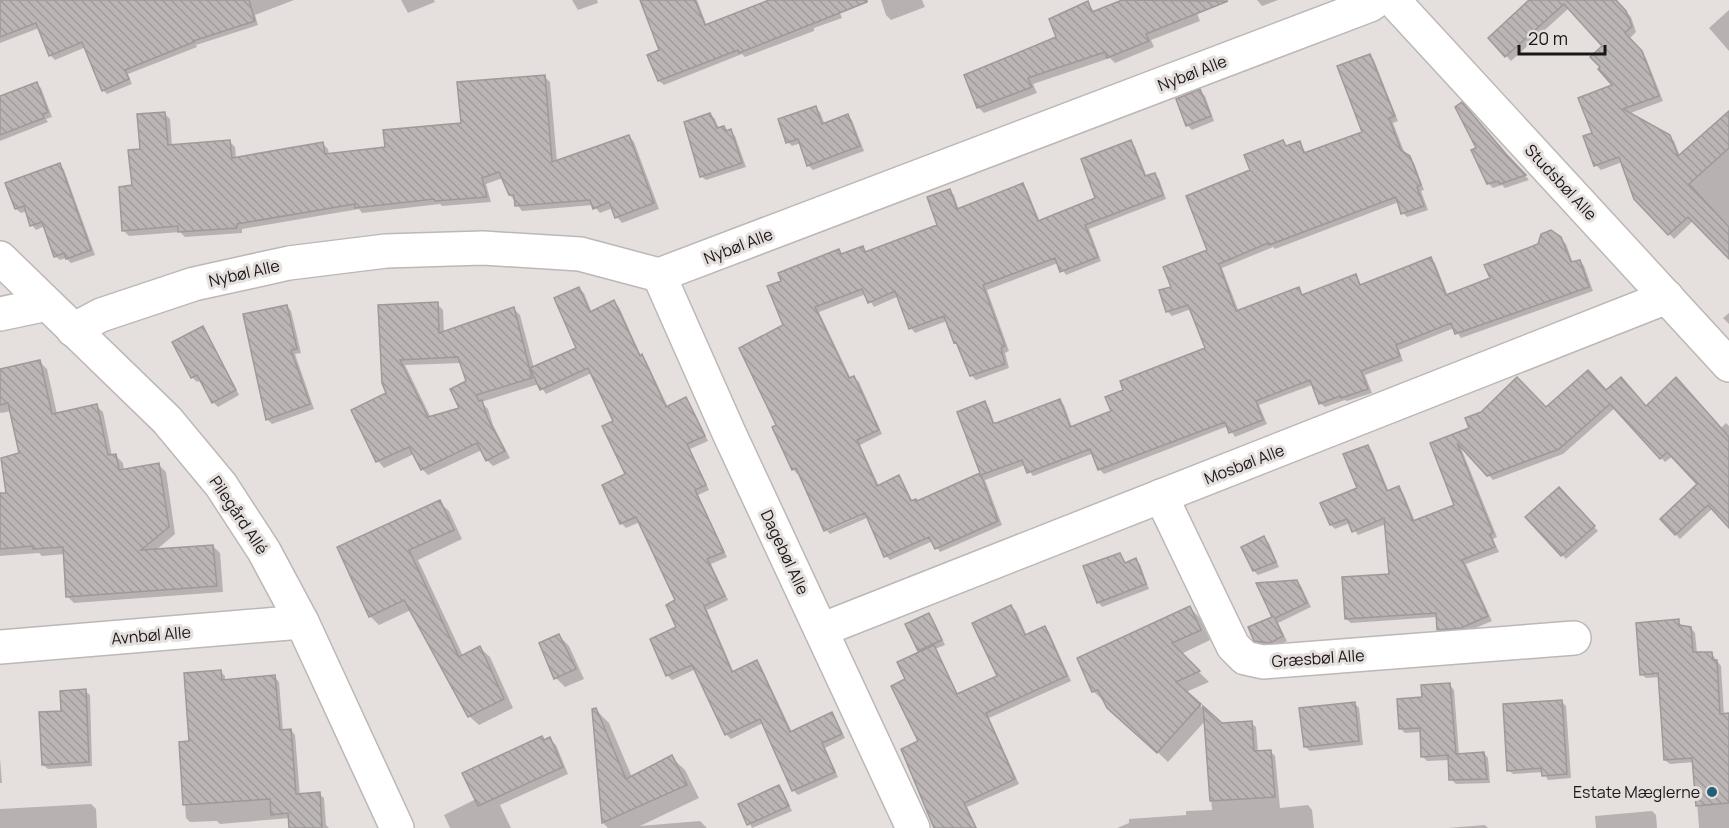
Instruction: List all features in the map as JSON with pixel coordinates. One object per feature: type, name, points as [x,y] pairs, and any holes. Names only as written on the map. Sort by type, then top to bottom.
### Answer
[{"type":"street","name":"Nybøl Alle","points":[[73,330],[101,315],[194,284],[289,263],[386,250],[483,248],[580,254],[659,275],[1065,123],[1370,5],[1377,0]]},
{"type":"street","name":"Studsbøl Alle","points":[[1393,0],[1729,365]]},
{"type":"street","name":"Pilegård Allé","points":[[0,258],[167,420],[221,485],[264,551],[302,622],[398,828]]},
{"type":"street","name":"Dagebøl Alle","points":[[659,275],[729,433],[913,828]]},
{"type":"street","name":"Mosbøl Alle","points":[[821,630],[1667,297]]},
{"type":"street","points":[[0,315],[46,304]]},
{"type":"street","name":"Græsbøl Alle","points":[[1161,496],[1233,646],[1245,658],[1263,662],[1574,638]]},
{"type":"street","name":"Avnbøl Alle","points":[[0,647],[302,622]]},
{"type":"building","points":[[0,0],[249,0],[255,21],[193,41],[125,70],[129,79],[102,91],[82,42],[49,56],[36,23],[0,37]]},
{"type":"building","points":[[640,0],[695,0],[705,25],[769,0],[867,0],[867,2],[739,53],[738,50],[658,81],[647,55],[659,50]]},
{"type":"building","points":[[1122,0],[1228,1],[1146,34],[1149,41],[1107,58],[1105,52],[1028,78],[1032,87],[977,108],[964,75],[1056,37],[1049,19],[1088,1],[1092,12]]},
{"type":"building","points":[[1529,0],[1616,0],[1626,11],[1632,26],[1625,33],[1642,51],[1659,96],[1623,109],[1670,135],[1678,156],[1729,111],[1729,148],[1689,184],[1729,227],[1729,259],[1688,217],[1668,235],[1634,199],[1619,157],[1594,166],[1583,136],[1592,133],[1578,98],[1612,85],[1590,57],[1602,46],[1564,4],[1505,57],[1488,38]]},
{"type":"building","points":[[1370,54],[1395,116],[1389,118],[1401,150],[1410,156],[1421,185],[1417,187],[1424,206],[1401,214],[1396,197],[1269,245],[1268,243],[1219,264],[1236,311],[1299,287],[1302,295],[1356,274],[1360,285],[1431,257],[1446,295],[1490,278],[1484,265],[1538,244],[1541,234],[1551,230],[1561,237],[1571,262],[1580,260],[1589,287],[1455,334],[1451,323],[1396,345],[1400,356],[1361,371],[1368,389],[1319,404],[1310,380],[1256,401],[1263,420],[1229,433],[1225,422],[1098,470],[1090,449],[1027,473],[1022,460],[981,475],[998,521],[935,549],[929,537],[884,557],[865,513],[824,531],[796,468],[792,470],[772,427],[776,425],[739,348],[783,325],[767,286],[781,281],[778,273],[839,249],[841,254],[863,246],[865,252],[937,225],[927,197],[950,189],[957,209],[1023,183],[1038,221],[1095,198],[1081,159],[1131,140],[1145,176],[1155,173],[1163,195],[1085,225],[1098,257],[1060,272],[1055,258],[983,285],[1005,346],[1001,348],[1005,364],[970,376],[944,316],[909,329],[895,291],[868,303],[862,289],[815,307],[849,378],[854,376],[879,430],[857,440],[877,486],[899,475],[911,501],[916,499],[917,501],[980,473],[957,412],[985,401],[993,423],[996,423],[1060,399],[1070,427],[1111,411],[1105,397],[1123,390],[1120,381],[1205,348],[1188,305],[1166,312],[1159,290],[1171,287],[1163,267],[1207,250],[1186,196],[1250,170],[1244,155],[1283,140],[1286,146],[1300,141],[1304,153],[1362,132],[1337,66]]},
{"type":"building","points":[[545,75],[552,162],[629,135],[654,203],[615,218],[609,202],[593,209],[590,200],[515,206],[514,195],[509,195],[499,172],[482,178],[487,197],[435,201],[434,199],[355,208],[355,204],[237,224],[237,228],[178,232],[178,226],[122,231],[119,187],[132,185],[128,150],[140,149],[137,114],[165,112],[168,145],[230,140],[232,158],[323,142],[325,154],[385,147],[383,130],[461,123],[457,82]]},
{"type":"building","points":[[37,82],[48,112],[43,114],[44,118],[0,135],[0,96]]},
{"type":"building","points":[[1200,89],[1211,116],[1186,126],[1176,99]]},
{"type":"building","points":[[1462,102],[1526,175],[1500,184],[1498,181],[1487,184],[1471,150],[1476,148],[1455,107]]},
{"type":"building","points":[[816,106],[822,124],[848,114],[860,146],[807,166],[798,139],[786,143],[778,119]]},
{"type":"building","points":[[710,113],[717,128],[724,126],[726,131],[731,129],[742,163],[700,177],[684,122]]},
{"type":"building","points":[[60,163],[91,250],[66,259],[64,253],[54,257],[42,222],[30,226],[24,206],[15,209],[5,183]]},
{"type":"building","points":[[579,287],[590,312],[614,300],[666,407],[686,397],[705,436],[687,444],[706,485],[695,490],[724,552],[707,559],[725,596],[704,606],[732,672],[757,660],[790,732],[832,712],[842,734],[822,743],[835,772],[792,791],[760,719],[725,735],[692,665],[666,676],[650,639],[676,627],[666,605],[675,600],[636,517],[620,524],[602,485],[625,474],[602,426],[613,421],[588,368],[540,390],[530,368],[576,348],[554,298]]},
{"type":"building","points":[[438,302],[439,333],[514,307],[532,378],[476,395],[479,401],[482,400],[487,417],[505,451],[486,461],[477,443],[421,470],[409,447],[376,462],[351,410],[386,393],[382,383],[378,305]],"holes":[[[458,357],[466,381],[450,389],[459,408],[428,417],[400,360]]]},
{"type":"building","points":[[287,305],[297,349],[291,350],[310,404],[266,420],[243,314]]},
{"type":"building","points":[[203,326],[236,390],[212,403],[197,375],[191,378],[172,342]]},
{"type":"building","points":[[40,360],[52,414],[97,404],[108,455],[116,454],[119,470],[159,463],[169,527],[141,550],[213,545],[217,586],[66,597],[63,547],[33,549],[33,546],[0,549],[0,493],[6,493],[1,458],[19,453],[8,403],[0,405],[0,369]]},
{"type":"building","points":[[1588,370],[1606,390],[1621,377],[1646,406],[1676,377],[1729,437],[1729,528],[1708,505],[1675,535],[1660,519],[1697,484],[1667,452],[1660,459],[1610,404],[1559,449],[1487,476],[1457,443],[1493,533],[1490,534],[1495,547],[1462,560],[1488,616],[1461,628],[1437,630],[1436,613],[1345,619],[1342,577],[1389,574],[1384,518],[1352,532],[1347,519],[1330,525],[1320,503],[1357,488],[1343,454],[1368,445],[1387,491],[1399,486],[1413,521],[1454,505],[1430,443],[1469,428],[1465,418],[1481,412],[1517,377],[1546,407]]},
{"type":"building","points":[[1559,487],[1595,526],[1561,556],[1525,517]]},
{"type":"building","points":[[440,500],[454,530],[409,550],[459,657],[480,646],[504,699],[468,717],[404,600],[369,617],[337,547]]},
{"type":"building","points":[[1264,536],[1276,562],[1253,571],[1241,547]]},
{"type":"building","points":[[1120,553],[1125,563],[1136,558],[1146,584],[1097,603],[1083,566]]},
{"type":"building","points":[[1297,580],[1307,603],[1275,618],[1283,636],[1270,643],[1254,641],[1248,627],[1272,617],[1256,583]]},
{"type":"building","points":[[1011,605],[1025,635],[1045,626],[1067,676],[986,713],[1015,779],[964,803],[976,828],[934,828],[901,749],[918,741],[891,686],[905,679],[897,662],[934,645],[957,694],[997,676],[972,623]]},
{"type":"building","points":[[1190,606],[1201,630],[1172,643],[1200,671],[1176,682],[1201,704],[1157,753],[1107,708],[1098,690],[1092,692],[1077,658]]},
{"type":"building","points":[[929,613],[942,640],[918,651],[905,624]]},
{"type":"building","points":[[1679,619],[1679,625],[1691,627],[1693,652],[1712,652],[1713,660],[1717,660],[1720,714],[1729,713],[1729,803],[1696,806],[1692,758],[1664,760],[1658,673],[1640,675],[1636,623]]},
{"type":"building","points":[[559,634],[576,669],[554,679],[539,643]]},
{"type":"building","points":[[221,670],[222,680],[275,675],[280,730],[291,729],[296,794],[320,792],[322,828],[289,828],[288,813],[271,815],[270,799],[183,805],[179,742],[189,741],[184,673]]},
{"type":"building","points":[[1450,683],[1456,754],[1484,752],[1487,779],[1449,780],[1448,755],[1421,757],[1420,728],[1399,729],[1397,699],[1422,697],[1421,685]]},
{"type":"building","points":[[86,689],[89,762],[42,765],[39,712],[61,711],[60,691]]},
{"type":"building","points":[[1562,700],[1567,774],[1542,776],[1541,768],[1507,771],[1503,704]]},
{"type":"building","points":[[1355,702],[1359,741],[1304,747],[1299,708]]},
{"type":"building","points":[[1203,706],[1222,723],[1252,721],[1254,751],[1271,750],[1275,797],[1210,801]]},
{"type":"building","points":[[596,708],[626,779],[672,755],[687,785],[602,823],[592,709]]},
{"type":"building","points":[[542,736],[544,740],[550,737],[563,767],[478,806],[462,773]]},
{"type":"building","points":[[779,785],[789,806],[747,825],[738,804]]},
{"type":"place","name":"Estate Mæglerne","points":[[1712,792]]}]
